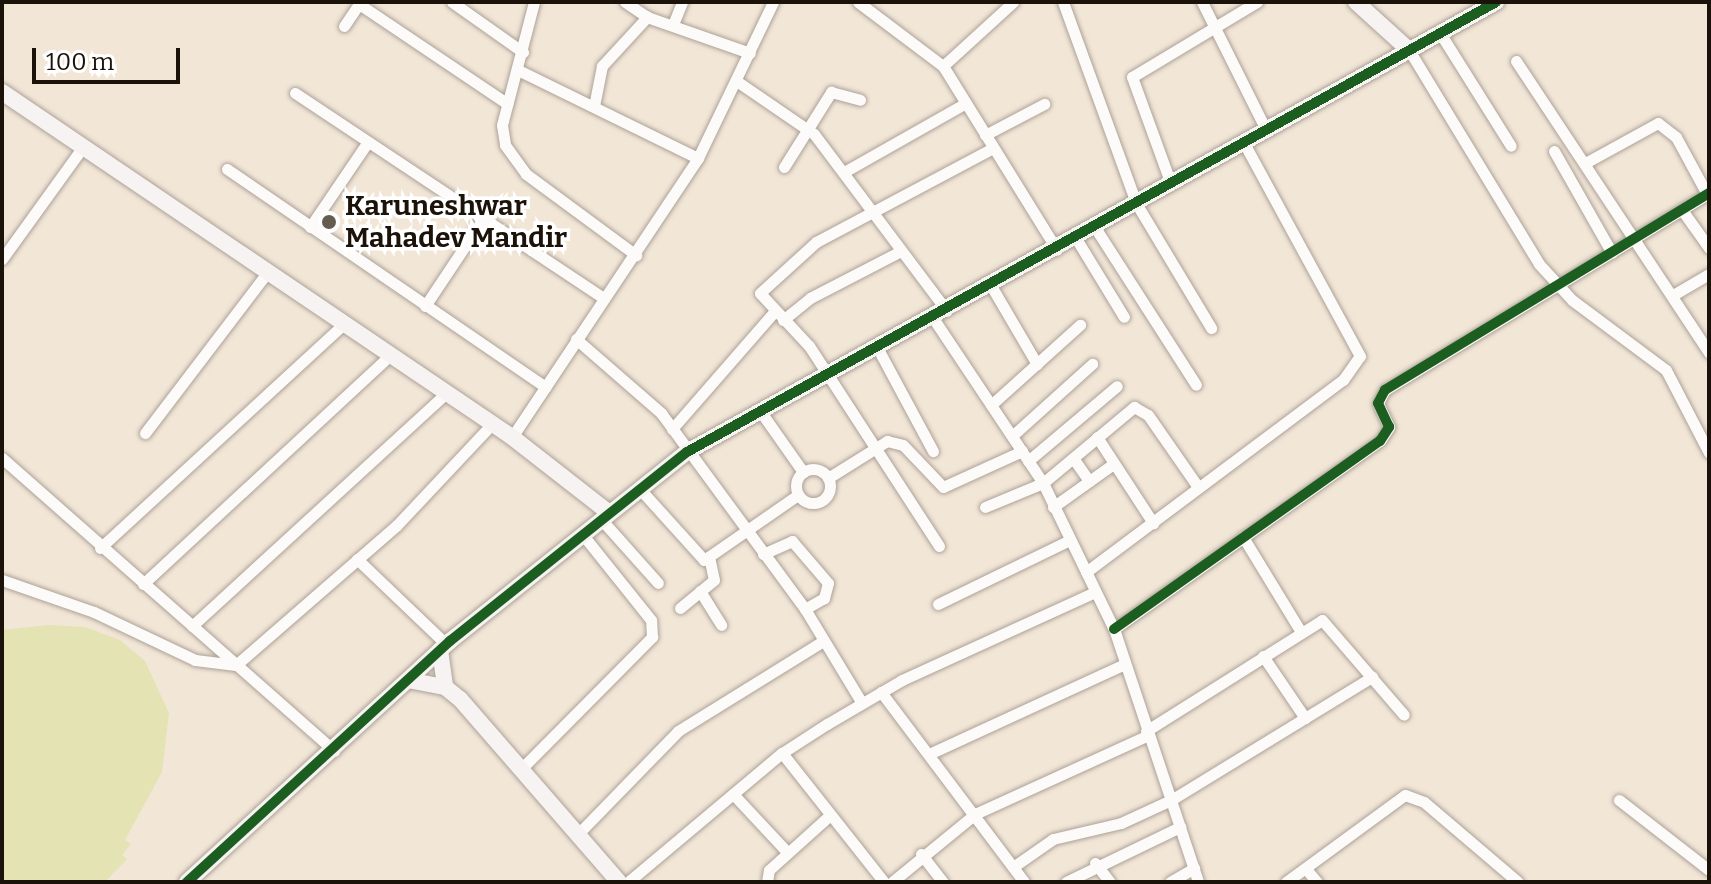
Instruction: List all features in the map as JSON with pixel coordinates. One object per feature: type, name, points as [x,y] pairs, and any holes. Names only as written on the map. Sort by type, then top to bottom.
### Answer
[{"type":"street","points":[[452,2],[523,52]]},
{"type":"street","points":[[534,2],[502,133],[514,160],[636,255]]},
{"type":"street","points":[[625,2],[647,17],[674,22],[750,53]]},
{"type":"street","points":[[674,22],[682,2]]},
{"type":"street","points":[[512,437],[698,158],[738,82],[773,2]]},
{"type":"street","points":[[858,2],[943,66],[1057,250]]},
{"type":"street","points":[[943,66],[1013,2]]},
{"type":"street","points":[[1063,2],[1136,203],[1211,328]]},
{"type":"street","points":[[1202,2],[1267,132]]},
{"type":"street","points":[[1171,184],[1132,77],[1257,2]]},
{"type":"street","points":[[1356,2],[1409,50],[1556,285],[1666,370],[1709,453]]},
{"type":"street","points":[[187,882],[334,751],[443,647],[604,515],[687,452],[763,415],[990,284],[1077,240],[1136,203],[1245,145],[1496,2]]},
{"type":"street","points":[[344,26],[360,3],[508,104]]},
{"type":"street","points":[[594,106],[602,66],[647,17]]},
{"type":"street","points":[[1440,33],[1511,146]]},
{"type":"street","points":[[1516,61],[1638,237],[1709,353]]},
{"type":"street","points":[[518,70],[698,158]]},
{"type":"street","points":[[738,82],[808,129],[875,212],[940,314],[991,405],[1043,483],[1114,629],[1198,882]]},
{"type":"street","points":[[784,167],[835,90],[860,100]]},
{"type":"street","points":[[2,92],[266,274],[512,437],[604,515],[658,583]]},
{"type":"street","points":[[295,93],[604,298]]},
{"type":"street","points":[[844,172],[966,103]]},
{"type":"street","points":[[985,135],[1044,104]]},
{"type":"street","points":[[1114,629],[1385,436],[1389,421],[1378,403],[1385,390],[1708,193],[1676,137],[1658,123],[1587,162]]},
{"type":"street","points":[[310,227],[367,143]]},
{"type":"street","points":[[1086,572],[1343,380],[1360,356],[1245,145]]},
{"type":"street","points":[[2,259],[82,148]]},
{"type":"street","points":[[939,546],[871,451],[827,378],[761,289],[801,252],[993,148]]},
{"type":"street","points":[[1554,151],[1612,253]]},
{"type":"street","points":[[227,169],[545,387]]},
{"type":"street","points":[[1682,210],[1709,248]]},
{"type":"street","points":[[425,306],[483,219]]},
{"type":"street","points":[[1096,229],[1196,385]]},
{"type":"street","points":[[1077,240],[1124,317]]},
{"type":"street","points":[[672,429],[779,315],[901,251]]},
{"type":"street","points":[[145,433],[266,274]]},
{"type":"street","points":[[1673,295],[1709,274]]},
{"type":"street","points":[[990,284],[1037,364]]},
{"type":"street","points":[[100,548],[344,324]]},
{"type":"street","points":[[991,405],[1080,325]]},
{"type":"street","points":[[576,339],[649,400],[672,429],[805,609],[862,703]]},
{"type":"street","points":[[878,349],[933,451]]},
{"type":"street","points":[[143,584],[390,355]]},
{"type":"street","points":[[1012,436],[1092,364]]},
{"type":"street","points":[[828,478],[871,451],[896,441],[934,482],[950,487],[1025,456],[1117,386]]},
{"type":"street","points":[[192,626],[447,392]]},
{"type":"street","points":[[985,507],[1043,483],[1125,412],[1142,408],[1198,487]]},
{"type":"street","points":[[709,557],[798,495],[803,472],[763,415]]},
{"type":"street","points":[[2,580],[80,607],[195,660],[236,665],[357,559],[492,424]]},
{"type":"street","points":[[1097,437],[1153,523]]},
{"type":"street","points":[[2,458],[100,548],[334,751]]},
{"type":"street","points":[[1073,458],[1089,481]]},
{"type":"street","points":[[1053,507],[1113,464]]},
{"type":"street","points":[[798,495],[811,504],[822,501],[830,488],[828,478],[819,471],[803,472]]},
{"type":"street","points":[[639,488],[692,552],[709,557]]},
{"type":"street","points":[[522,768],[652,637],[651,620],[582,534]]},
{"type":"street","points":[[1243,537],[1301,632]]},
{"type":"street","points":[[938,604],[1070,540]]},
{"type":"street","points":[[763,554],[792,541],[828,583],[824,598],[805,609]]},
{"type":"street","points":[[680,608],[716,576],[709,557]]},
{"type":"street","points":[[357,559],[443,647],[445,687]]},
{"type":"street","points":[[700,591],[721,625]]},
{"type":"street","points":[[628,882],[782,753],[862,703],[1095,592]]},
{"type":"street","points":[[892,882],[921,854],[975,814],[1147,733],[1301,632],[1328,622],[1404,715]]},
{"type":"street","points":[[576,836],[678,731],[823,641]]},
{"type":"street","points":[[1263,656],[1305,718]]},
{"type":"street","points":[[929,754],[1125,664]]},
{"type":"street","points":[[1013,867],[1053,839],[1121,823],[1171,800],[1372,677]]},
{"type":"street","points":[[408,680],[445,687],[522,768],[576,836],[619,882]]},
{"type":"street","points":[[881,692],[1024,882]]},
{"type":"street","points":[[782,753],[884,882]]},
{"type":"street","points":[[733,794],[787,852]]},
{"type":"street","points":[[1286,882],[1396,800],[1413,795],[1518,882]]},
{"type":"street","points":[[1619,800],[1709,870]]},
{"type":"street","points":[[767,882],[769,870],[830,815]]},
{"type":"street","points":[[1066,882],[1095,863],[1180,827]]},
{"type":"street","points":[[921,854],[943,882]]},
{"type":"street","points":[[1095,863],[1107,881]]},
{"type":"street","points":[[1170,882],[1194,868]]},
{"type":"street","points":[[1306,869],[1317,882]]},
{"type":"green space","points":[[48,625],[85,627],[120,640],[145,661],[169,713],[162,772],[125,840],[131,844],[122,855],[127,859],[105,882],[2,882],[2,630]]},
{"type":"cycle path","points":[[187,882],[450,641],[687,452],[1496,2]]},
{"type":"cycle path","points":[[1114,629],[1380,441],[1389,427],[1378,403],[1385,390],[1709,193]]},
{"type":"place","name":"Karuneshwar Mahadev Mandir","points":[[329,222]]}]
